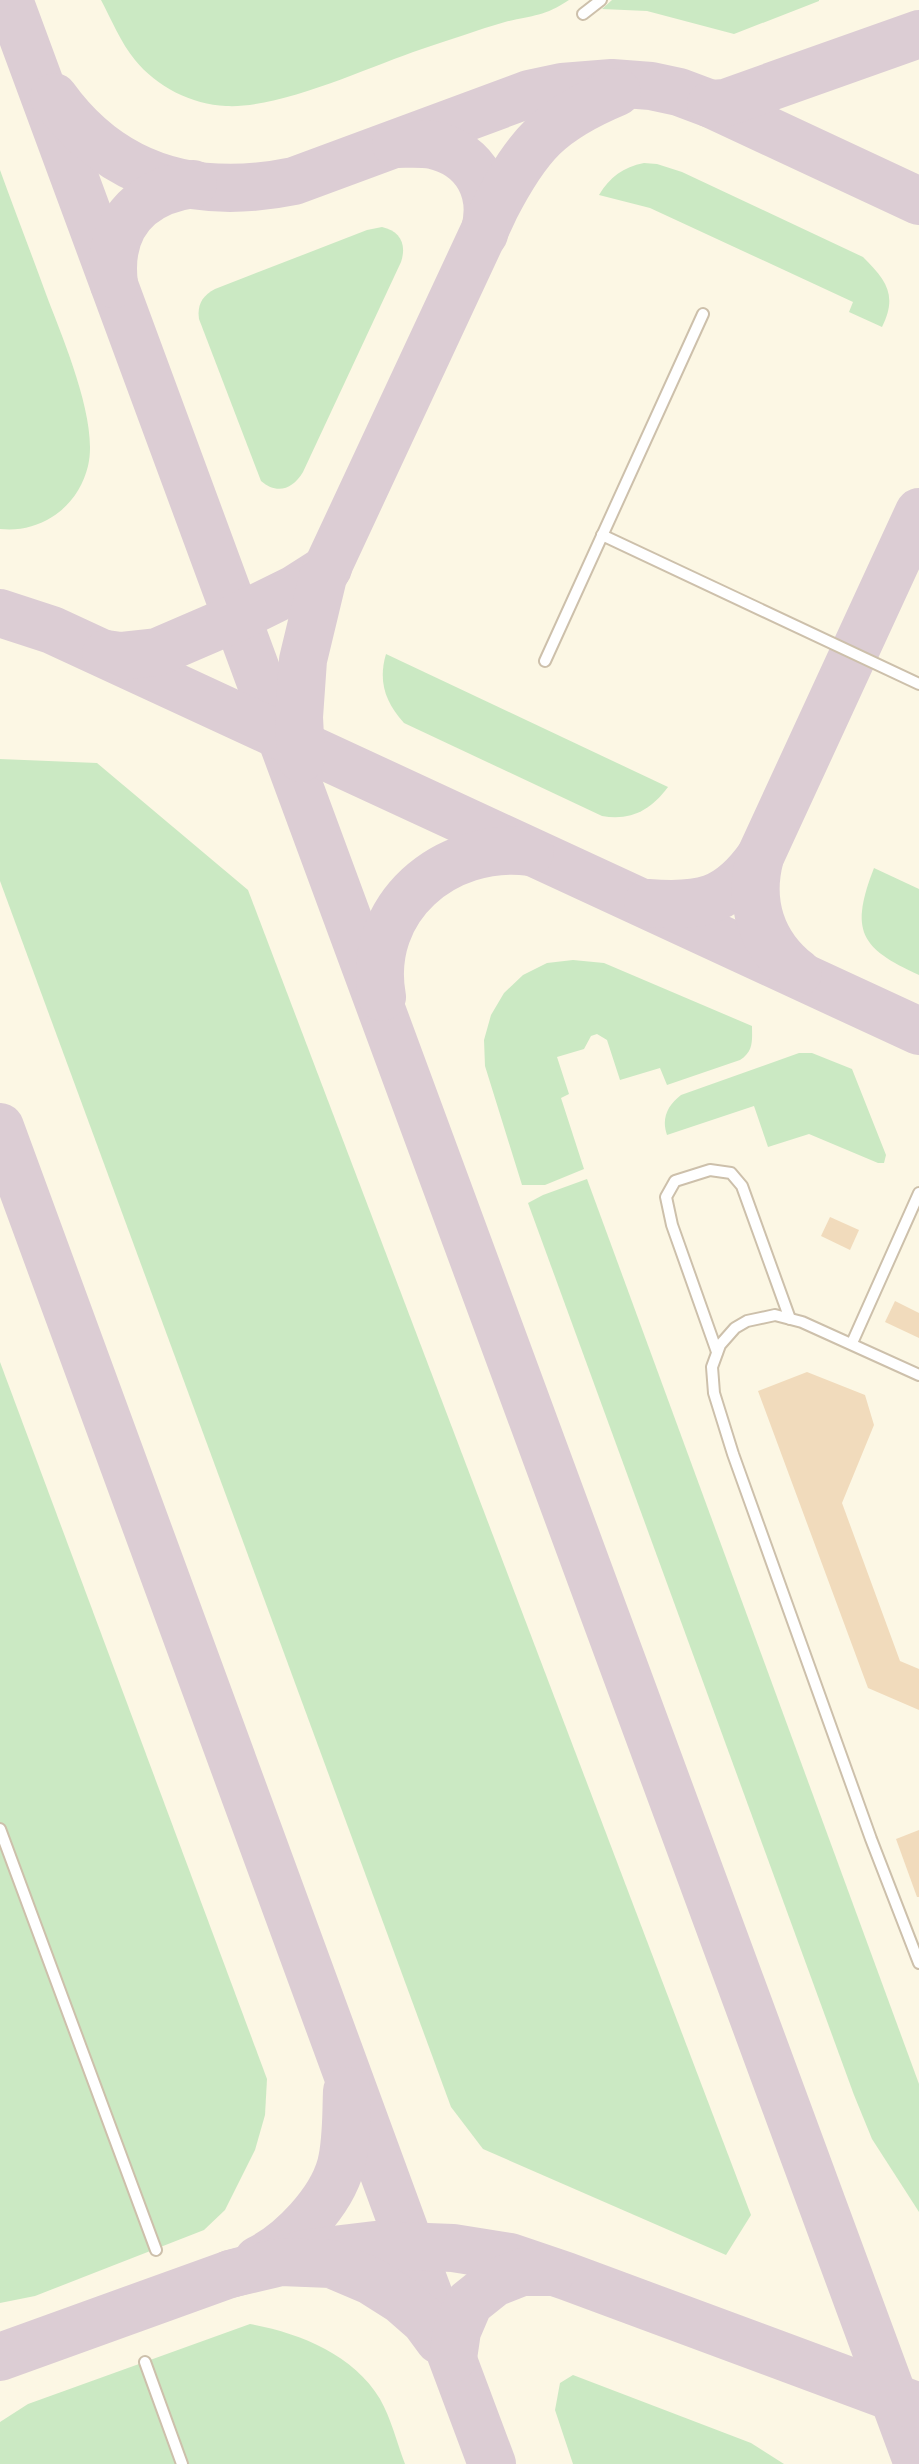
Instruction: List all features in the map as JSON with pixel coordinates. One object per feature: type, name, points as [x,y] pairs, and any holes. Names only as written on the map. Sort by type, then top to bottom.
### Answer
[{"type":"lane","points":[[583,14],[601,0]]},
{"type":"lane","points":[[546,661],[703,314]]},
{"type":"lane","points":[[602,535],[919,684]]},
{"type":"lane","points":[[717,1352],[672,1225],[666,1197],[675,1180],[710,1170],[731,1173],[742,1186],[790,1319]]},
{"type":"lane","points":[[852,1343],[915,1214],[919,1193]]},
{"type":"lane","points":[[919,1374],[852,1343],[775,1315],[747,1321],[735,1328],[720,1345],[712,1367],[714,1393],[733,1454],[871,1839],[919,1963]]},
{"type":"lane","points":[[0,1829],[156,2250]]},
{"type":"lane","points":[[145,2362],[182,2464]]},
{"type":"green space","points":[[101,0],[569,0],[545,13],[505,22],[422,49],[298,94],[248,105],[226,106],[188,98],[153,78],[130,53]]},
{"type":"green space","points":[[612,0],[819,1],[734,34],[647,11],[602,9]]},
{"type":"green space","points":[[644,163],[657,164],[682,172],[863,257],[878,273],[887,289],[889,306],[882,327],[849,312],[853,302],[650,208],[599,195],[618,174]]},
{"type":"green space","points":[[0,170],[77,379],[84,403],[90,447],[86,474],[70,502],[59,513],[34,526],[14,529],[0,529]]},
{"type":"green space","points":[[382,227],[398,235],[403,249],[401,262],[303,472],[290,486],[273,488],[261,481],[199,319],[200,305],[204,298],[215,289],[367,230]]},
{"type":"green space","points":[[386,654],[668,787],[655,802],[640,812],[622,817],[602,816],[404,723],[392,707],[385,691],[383,673]]},
{"type":"green space","points":[[0,759],[97,763],[248,890],[751,2215],[726,2255],[483,2149],[451,2107],[0,881]]},
{"type":"green space","points":[[874,868],[919,889],[919,975],[883,956],[872,946],[865,935],[862,907]]},
{"type":"green space","points":[[573,960],[604,963],[752,1026],[751,1045],[748,1053],[740,1060],[667,1085],[660,1068],[620,1080],[607,1040],[597,1034],[591,1036],[584,1049],[557,1057],[569,1094],[561,1098],[584,1169],[545,1185],[522,1185],[485,1066],[484,1040],[491,1015],[504,993],[523,975],[547,963]]},
{"type":"green space","points":[[799,1053],[812,1053],[852,1069],[886,1155],[884,1163],[878,1163],[809,1134],[768,1147],[754,1106],[667,1135],[665,1118],[667,1112],[672,1103],[681,1095]]},
{"type":"green space","points":[[587,1179],[919,2084],[919,2212],[872,2139],[854,2095],[528,1203]]},
{"type":"green space","points":[[0,1362],[267,2079],[265,2115],[255,2150],[225,2210],[204,2230],[35,2296],[0,2303]]},
{"type":"green space","points":[[250,2324],[306,2340],[340,2358],[355,2370],[369,2383],[384,2406],[405,2464],[0,2464],[0,2422],[28,2404]]},
{"type":"green space","points":[[573,2375],[751,2443],[784,2464],[573,2464],[555,2410],[560,2383]]},
{"type":"building","points":[[830,1217],[859,1230],[850,1250],[821,1236]]},
{"type":"building","points":[[895,1301],[919,1313],[919,1338],[885,1322]]},
{"type":"building","points":[[807,1372],[865,1395],[874,1425],[842,1503],[900,1661],[919,1669],[919,1710],[868,1688],[758,1391]]},
{"type":"building","points":[[919,1830],[919,1897],[917,1897],[896,1839]]},
{"type":"taxiway","points":[[9,0],[918,2464]]},
{"type":"taxiway","points":[[711,104],[725,103],[919,34]]},
{"type":"taxiway","points":[[54,97],[77,125],[103,148],[130,165],[160,177],[191,185],[224,188],[294,181],[529,94],[562,87],[612,83],[651,86],[679,92],[711,104],[919,201]]},
{"type":"taxiway","points":[[301,758],[299,717],[303,660],[323,577],[495,208],[519,167],[543,136],[574,113],[617,92]]},
{"type":"taxiway","points":[[396,144],[433,145],[461,157],[472,167],[485,190],[487,219],[484,234]]},
{"type":"taxiway","points":[[114,284],[113,264],[116,245],[121,229],[130,216],[156,195],[193,184]]},
{"type":"taxiway","points":[[798,973],[775,949],[761,921],[756,890],[760,857],[919,512]]},
{"type":"taxiway","points":[[106,654],[120,656],[157,652],[236,618],[295,589],[328,568]]},
{"type":"taxiway","points":[[0,613],[52,630],[919,1031]]},
{"type":"taxiway","points":[[382,997],[380,965],[386,935],[399,909],[418,887],[442,870],[469,858],[499,851],[530,852]]},
{"type":"taxiway","points":[[648,903],[683,904],[712,898],[736,884],[760,857]]},
{"type":"taxiway","points":[[0,1127],[492,2464]]},
{"type":"taxiway","points":[[258,2260],[271,2253],[297,2232],[329,2193],[343,2156],[347,2091]]},
{"type":"taxiway","points":[[230,2274],[308,2253],[375,2245],[453,2248],[510,2257],[911,2404]]},
{"type":"taxiway","points":[[0,2357],[230,2274],[281,2262],[331,2264],[371,2281],[401,2300],[425,2321],[439,2340]]},
{"type":"taxiway","points":[[453,2358],[457,2331],[469,2303],[494,2283],[522,2272],[551,2272]]}]
